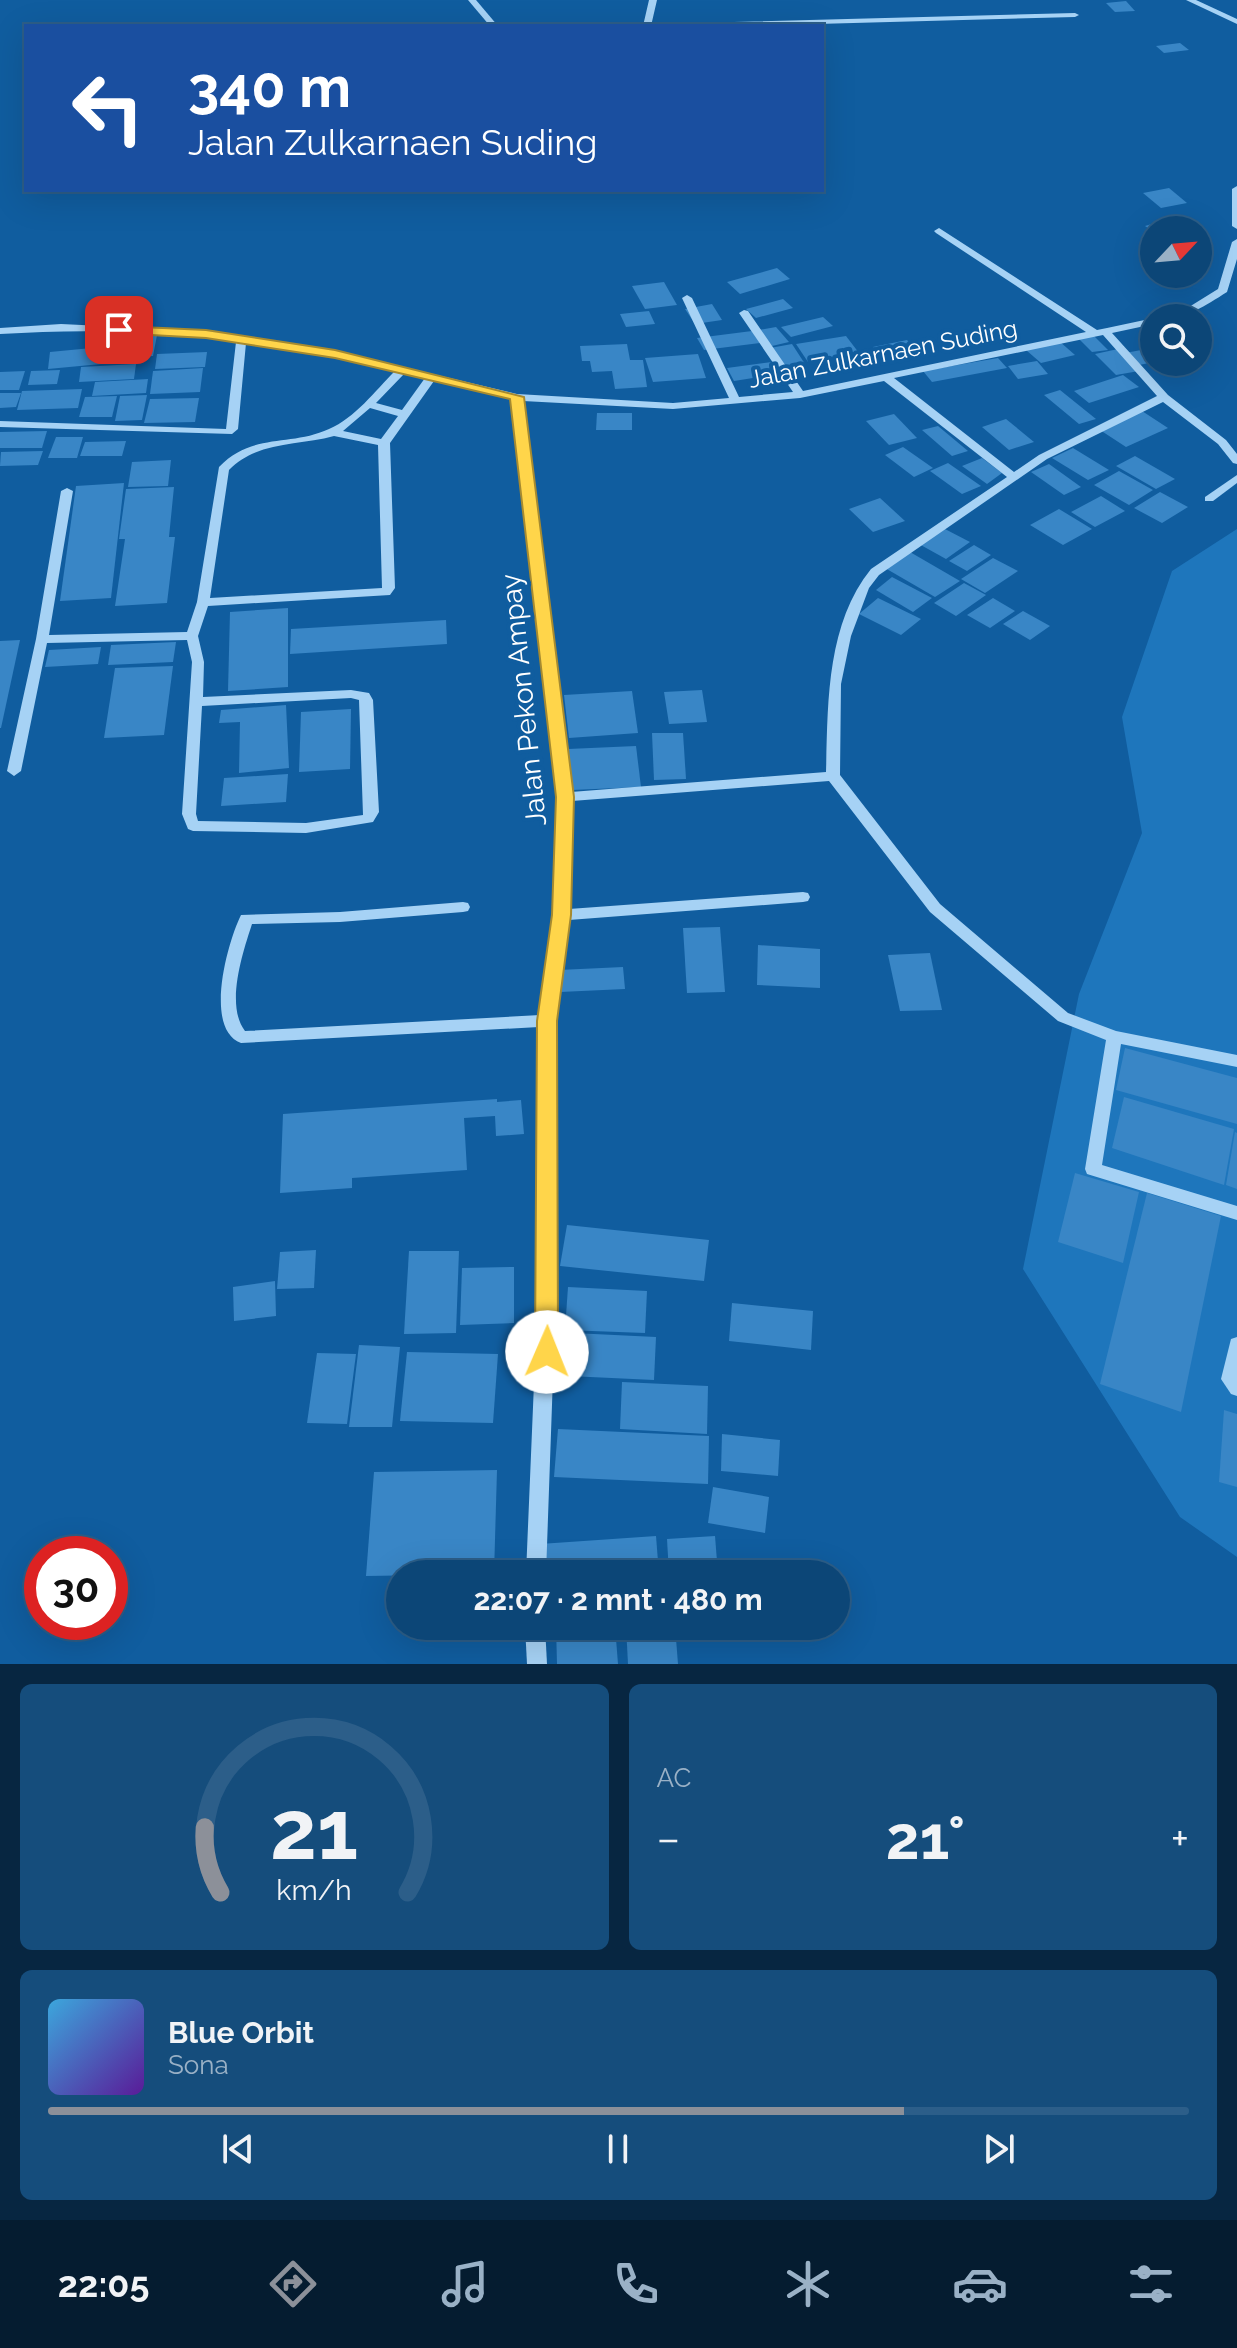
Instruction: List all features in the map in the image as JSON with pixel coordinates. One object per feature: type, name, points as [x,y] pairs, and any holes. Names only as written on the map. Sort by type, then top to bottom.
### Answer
[{"type":"street","points":[[472,0],[492,24]]},
{"type":"street","points":[[647,24],[653,0]]},
{"type":"street","points":[[1190,0],[1237,22]]},
{"type":"street","points":[[731,24],[1075,15]]},
{"type":"street","points":[[1237,189],[1237,226]]},
{"type":"street","points":[[939,231],[1098,331],[1164,397],[1222,442],[1237,461]]},
{"type":"street","points":[[1201,304],[1223,290],[1236,257],[1237,242]]},
{"type":"street","points":[[687,298],[736,402]]},
{"type":"street","points":[[744,313],[800,395]]},
{"type":"street","name":"Jalan Zulkarnaen Suding","points":[[0,331],[61,327],[206,334],[335,354],[430,379],[517,397],[673,406],[800,395],[1140,324]]},
{"type":"street","points":[[0,424],[228,432],[232,429],[241,339]]},
{"type":"street","points":[[333,432],[368,404],[401,371]]},
{"type":"street","points":[[887,378],[1014,477]]},
{"type":"street","points":[[203,602],[386,592],[389,588],[384,443],[430,379]]},
{"type":"street","name":"Jalan Pekon Ampay","points":[[517,397],[565,797],[562,915],[547,1021],[548,1279],[537,1560]]},
{"type":"street","points":[[1164,397],[1043,457],[875,572],[863,587],[845,636],[835,684],[833,776],[935,908],[1063,1017],[1114,1037],[1237,1061]]},
{"type":"street","points":[[368,404],[403,414]]},
{"type":"street","points":[[196,702],[364,696],[372,812],[368,819],[306,828],[193,826],[189,814],[198,662],[192,636],[203,602],[223,469],[232,457],[249,448],[333,432],[384,443]]},
{"type":"street","points":[[1222,442],[1237,439]]},
{"type":"street","points":[[1209,499],[1237,478]]},
{"type":"street","points":[[14,771],[42,639],[67,491]]},
{"type":"street","points":[[42,639],[192,636]]},
{"type":"street","points":[[565,797],[833,776]]},
{"type":"street","points":[[562,915],[803,897]]},
{"type":"street","points":[[463,907],[340,917],[246,919],[227,997],[235,1032],[241,1037],[547,1021]]},
{"type":"street","points":[[1114,1037],[1093,1169],[1237,1213]]},
{"type":"street","points":[[1237,1345],[1230,1379],[1237,1388]]},
{"type":"street","points":[[536,1640],[537,1664]]},
{"type":"shaded area","points":[[1237,529],[1237,1557],[1180,1517],[1023,1269],[1079,994],[1142,833],[1122,717],[1172,571]]},
{"type":"building","points":[[1126,1],[1135,11],[1115,12],[1106,3]]},
{"type":"building","points":[[1180,43],[1189,50],[1164,53],[1156,46]]},
{"type":"building","points":[[1169,188],[1187,203],[1161,208],[1143,193]]},
{"type":"building","points":[[777,268],[790,279],[740,294],[727,282]]},
{"type":"building","points":[[664,282],[677,305],[645,309],[632,286]]},
{"type":"building","points":[[783,299],[793,308],[756,318],[746,309]]},
{"type":"building","points":[[712,304],[722,320],[695,324],[685,309]]},
{"type":"building","points":[[649,311],[655,324],[626,327],[620,314]]},
{"type":"building","points":[[823,317],[833,326],[791,337],[781,327]]},
{"type":"building","points":[[776,327],[789,342],[772,346],[759,330]]},
{"type":"building","points":[[752,331],[760,343],[704,350],[697,338]]},
{"type":"building","points":[[1092,334],[1108,350],[1092,352],[1076,336]]},
{"type":"building","points":[[157,335],[153,356],[120,357],[125,336]]},
{"type":"building","points":[[846,336],[859,353],[808,362],[796,344]]},
{"type":"building","points":[[907,340],[915,349],[881,356],[873,347]]},
{"type":"building","points":[[1059,341],[1075,355],[1041,363],[1026,350]]},
{"type":"building","points":[[627,344],[630,360],[643,360],[647,387],[615,389],[612,371],[592,372],[590,361],[582,361],[580,346]]},
{"type":"building","points":[[792,344],[805,364],[784,367],[770,348]]},
{"type":"building","points":[[102,347],[101,364],[48,369],[50,352]]},
{"type":"building","points":[[1118,349],[1139,371],[1116,375],[1095,354]]},
{"type":"building","points":[[1140,350],[1140,365],[1139,365],[1125,353]]},
{"type":"building","points":[[207,352],[205,367],[155,369],[157,354]]},
{"type":"building","points":[[698,354],[706,378],[653,382],[645,358]]},
{"type":"building","points":[[998,358],[1007,368],[932,382],[923,371]]},
{"type":"building","points":[[1037,361],[1048,374],[1018,379],[1008,366]]},
{"type":"building","points":[[772,362],[779,374],[734,381],[727,368]]},
{"type":"building","points":[[136,364],[134,379],[79,382],[81,367]]},
{"type":"building","points":[[203,368],[200,392],[150,394],[153,371]]},
{"type":"building","points":[[60,370],[57,384],[28,385],[31,371]]},
{"type":"building","points":[[25,371],[19,390],[0,390],[0,372]]},
{"type":"building","points":[[1123,375],[1139,387],[1089,403],[1074,391]]},
{"type":"building","points":[[148,379],[146,393],[92,396],[95,382]]},
{"type":"building","points":[[82,389],[78,408],[17,410],[22,391]]},
{"type":"building","points":[[1060,390],[1096,419],[1079,424],[1044,395]]},
{"type":"building","points":[[0,393],[21,393],[16,407],[0,408]]},
{"type":"building","points":[[147,395],[142,420],[115,421],[120,396]]},
{"type":"building","points":[[117,396],[112,417],[79,417],[85,397]]},
{"type":"building","points":[[199,398],[195,422],[144,423],[150,399]]},
{"type":"building","points":[[1142,411],[1168,428],[1126,447],[1100,430]]},
{"type":"building","points":[[597,413],[632,413],[632,430],[596,430]]},
{"type":"building","points":[[894,414],[917,438],[889,445],[866,421]]},
{"type":"building","points":[[1006,419],[1034,442],[1009,450],[982,427]]},
{"type":"building","points":[[938,426],[968,451],[952,456],[922,430]]},
{"type":"building","points":[[47,431],[42,448],[0,448],[0,432]]},
{"type":"building","points":[[56,437],[83,437],[77,458],[48,458]]},
{"type":"building","points":[[126,441],[122,456],[80,456],[85,442]]},
{"type":"building","points":[[903,447],[933,468],[914,477],[885,455]]},
{"type":"building","points":[[1073,448],[1109,470],[1088,480],[1052,458]]},
{"type":"building","points":[[43,451],[38,465],[0,466],[1,452]]},
{"type":"building","points":[[1135,456],[1175,479],[1156,489],[1116,466]]},
{"type":"building","points":[[982,458],[1002,473],[987,484],[962,466]]},
{"type":"building","points":[[171,460],[168,486],[128,487],[132,462]]},
{"type":"building","points":[[948,463],[981,486],[962,494],[930,471]]},
{"type":"building","points":[[1049,464],[1081,487],[1064,495],[1031,472]]},
{"type":"building","points":[[1119,471],[1153,490],[1129,505],[1094,485]]},
{"type":"building","points":[[124,483],[111,598],[60,601],[76,486]]},
{"type":"building","points":[[174,487],[169,537],[175,537],[167,603],[115,606],[125,539],[119,539],[126,489]]},
{"type":"building","points":[[1160,492],[1188,507],[1162,523],[1134,508]]},
{"type":"building","points":[[1101,496],[1125,511],[1095,527],[1071,512]]},
{"type":"building","points":[[880,498],[905,521],[873,532],[849,509]]},
{"type":"building","points":[[1059,509],[1092,529],[1063,545],[1030,525]]},
{"type":"building","points":[[943,528],[970,542],[946,559],[919,544]]},
{"type":"building","points":[[974,545],[991,555],[967,571],[949,561]]},
{"type":"building","points":[[910,552],[960,581],[935,597],[885,568]]},
{"type":"building","points":[[993,558],[1018,571],[985,593],[961,579]]},
{"type":"building","points":[[892,577],[932,598],[913,612],[876,590]]},
{"type":"building","points":[[964,583],[986,595],[956,616],[934,603]]},
{"type":"building","points":[[878,598],[921,619],[901,635],[859,614]]},
{"type":"building","points":[[993,598],[1015,611],[990,628],[967,615]]},
{"type":"building","points":[[288,608],[288,687],[228,691],[230,612]]},
{"type":"building","points":[[1023,611],[1050,626],[1030,640],[1003,624]]},
{"type":"building","points":[[446,620],[447,644],[290,654],[291,629]]},
{"type":"building","points":[[20,640],[1,728],[0,728],[0,641]]},
{"type":"building","points":[[176,642],[173,662],[108,665],[111,645]]},
{"type":"building","points":[[101,647],[98,664],[45,667],[49,650]]},
{"type":"building","points":[[173,666],[164,735],[104,738],[115,668]]},
{"type":"building","points":[[702,690],[707,722],[669,724],[664,692]]},
{"type":"building","points":[[632,691],[638,733],[569,738],[564,695]]},
{"type":"building","points":[[286,705],[289,768],[239,773],[240,722],[219,723],[221,710]]},
{"type":"building","points":[[351,709],[350,769],[299,772],[301,712]]},
{"type":"building","points":[[652,733],[683,733],[686,779],[654,780]]},
{"type":"building","points":[[636,746],[641,787],[572,790],[568,749]]},
{"type":"building","points":[[288,774],[286,802],[221,806],[224,778]]},
{"type":"building","points":[[720,927],[725,992],[687,993],[683,928]]},
{"type":"building","points":[[758,945],[820,949],[820,988],[757,985]]},
{"type":"building","points":[[930,953],[942,1010],[900,1011],[888,955]]},
{"type":"building","points":[[623,967],[625,989],[560,992],[559,970]]},
{"type":"building","points":[[1125,1048],[1237,1078],[1237,1124],[1116,1090]]},
{"type":"building","points":[[1124,1097],[1234,1129],[1224,1185],[1112,1148]]},
{"type":"building","points":[[497,1099],[497,1102],[521,1100],[524,1134],[496,1136],[495,1116],[464,1118],[467,1170],[352,1178],[352,1188],[280,1193],[283,1114]]},
{"type":"building","points":[[1237,1133],[1237,1189],[1226,1185]]},
{"type":"building","points":[[1075,1173],[1139,1192],[1123,1263],[1058,1242]]},
{"type":"building","points":[[1147,1193],[1221,1216],[1181,1412],[1100,1384]]},
{"type":"building","points":[[567,1225],[709,1240],[704,1281],[560,1266]]},
{"type":"building","points":[[316,1250],[314,1288],[277,1289],[280,1252]]},
{"type":"building","points":[[409,1251],[459,1251],[456,1333],[404,1334]]},
{"type":"building","points":[[514,1267],[514,1323],[460,1325],[462,1268]]},
{"type":"building","points":[[275,1281],[276,1316],[234,1321],[233,1287]]},
{"type":"building","points":[[568,1287],[647,1291],[645,1333],[565,1330]]},
{"type":"building","points":[[732,1303],[813,1311],[811,1350],[729,1341]]},
{"type":"building","points":[[573,1333],[656,1337],[654,1380],[569,1376]]},
{"type":"building","points":[[359,1345],[400,1347],[392,1427],[349,1427]]},
{"type":"building","points":[[407,1352],[498,1354],[493,1423],[400,1421]]},
{"type":"building","points":[[317,1353],[356,1354],[347,1424],[307,1423]]},
{"type":"building","points":[[622,1382],[708,1386],[707,1434],[620,1429]]},
{"type":"building","points":[[1224,1410],[1237,1414],[1237,1487],[1219,1482]]},
{"type":"building","points":[[558,1429],[709,1436],[708,1484],[554,1477]]},
{"type":"building","points":[[722,1434],[780,1440],[778,1476],[721,1471]]},
{"type":"building","points":[[497,1470],[494,1560],[386,1560],[386,1576],[366,1576],[374,1472]]},
{"type":"building","points":[[713,1487],[769,1497],[765,1533],[708,1523]]},
{"type":"building","points":[[656,1536],[658,1560],[541,1560],[540,1544]]},
{"type":"building","points":[[715,1536],[717,1560],[668,1560],[667,1539]]},
{"type":"building","points":[[556,1640],[616,1640],[618,1664],[557,1664]]},
{"type":"building","points":[[627,1640],[676,1640],[678,1664],[628,1664]]},
{"type":"route","points":[[119,330],[206,334],[335,354],[430,379],[517,397],[565,797],[562,915],[547,1021],[547,1352]]}]
